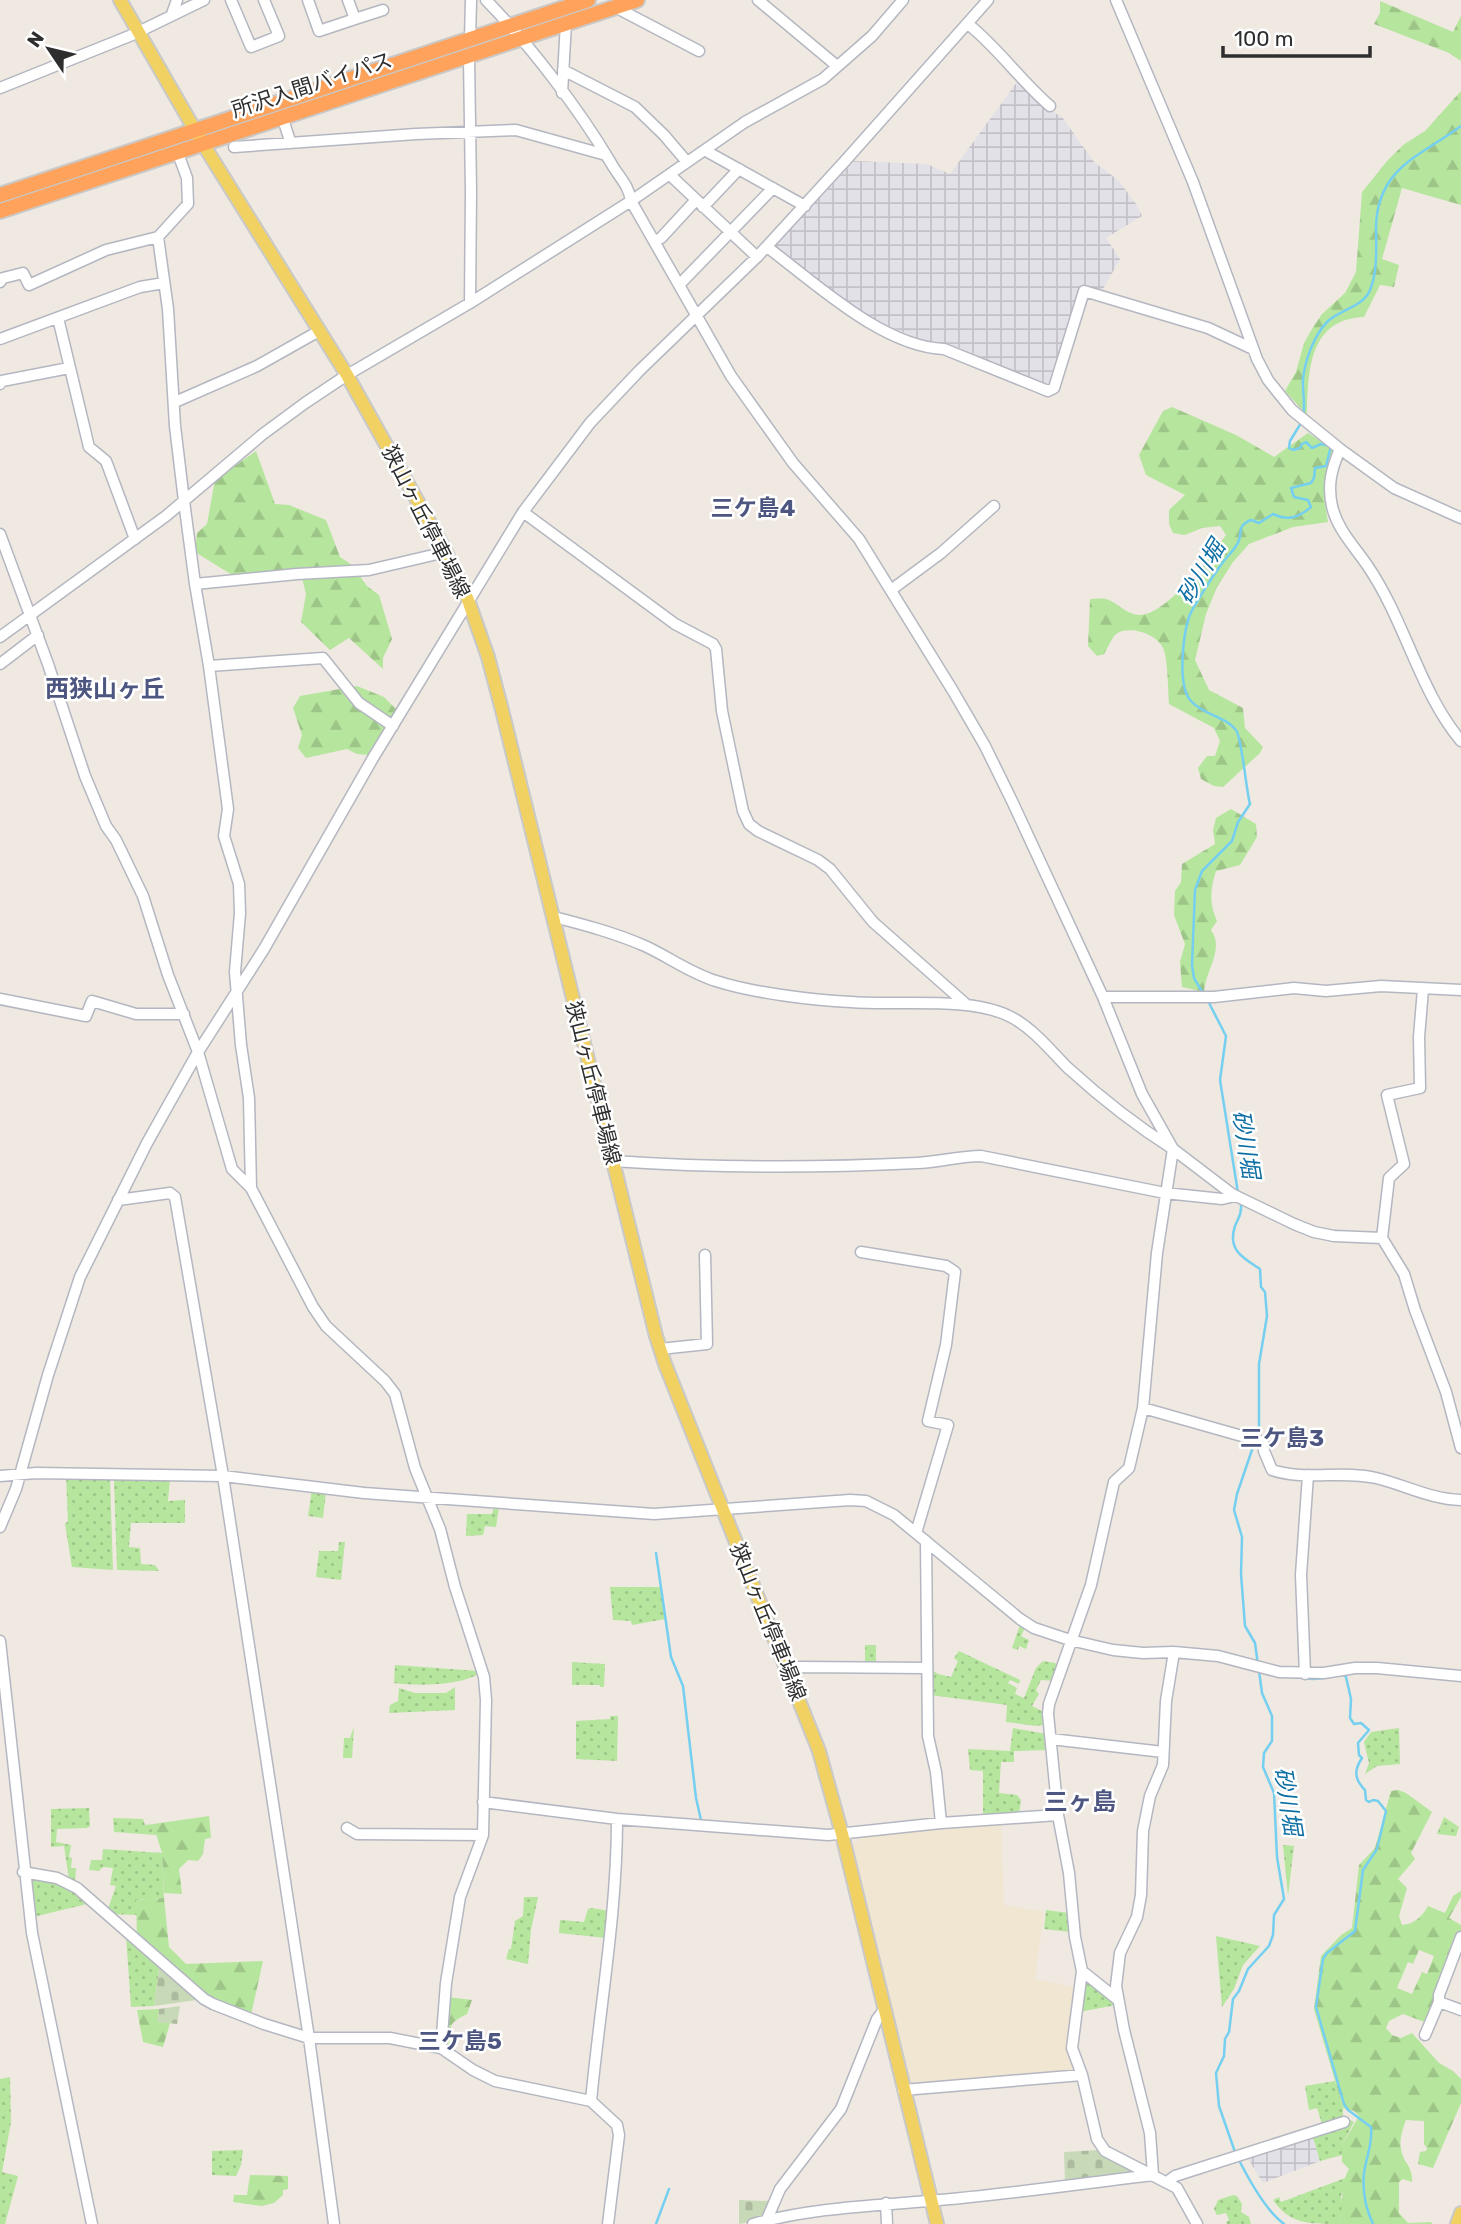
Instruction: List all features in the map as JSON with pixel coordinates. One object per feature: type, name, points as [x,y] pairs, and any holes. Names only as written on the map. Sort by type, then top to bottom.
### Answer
[{"type":"highway","name":"所沢入間バイパス","points":[[0,195],[569,3],[588,0]]},
{"type":"highway","name":"所沢入間バイパス","points":[[0,211],[637,0]]},
{"type":"main road","name":"狭山ヶ丘停車場線","points":[[120,0],[195,130],[347,375],[446,552],[468,600],[488,657],[502,709],[660,1349],[819,1751],[842,1834],[937,2224]]},
{"type":"main road","points":[[1457,2224],[1461,2213]]},
{"type":"street","points":[[172,14],[177,0]]},
{"type":"street","points":[[0,88],[139,32],[204,0]]},
{"type":"street","points":[[232,0],[251,47],[279,36],[264,0]]},
{"type":"street","points":[[308,0],[319,31],[383,10]]},
{"type":"street","points":[[348,0],[355,19]]},
{"type":"street","points":[[470,38],[471,0]]},
{"type":"street","points":[[486,0],[510,25],[623,179],[631,201],[680,284],[696,318],[760,419],[793,463],[859,538],[985,746],[1103,997],[1142,1094],[1172,1149],[1154,1278],[1143,1408],[1129,1468],[1114,1482],[1091,1585],[1070,1640],[1048,1714],[1058,1815],[1082,1971],[1071,2041],[1099,2144],[1105,2151],[1177,2188],[1197,2224]]},
{"type":"street","points":[[758,0],[837,66]]},
{"type":"street","points":[[0,637],[135,539],[263,434],[347,375],[470,303],[631,201],[745,122],[804,92],[823,79],[872,36],[903,0]]},
{"type":"street","points":[[0,1527],[20,1473],[80,1278],[169,1101],[237,995],[393,726],[523,512],[590,423],[639,371],[767,247],[988,0]]},
{"type":"street","points":[[1116,0],[1193,182],[1253,349],[1268,380],[1302,418],[1394,488],[1461,518]]},
{"type":"street","points":[[615,7],[699,51]]},
{"type":"street","points":[[562,93],[566,23]]},
{"type":"street","points":[[968,24],[1051,106]]},
{"type":"street","points":[[469,57],[470,303]]},
{"type":"street","points":[[564,70],[635,107],[687,162]]},
{"type":"street","points":[[282,116],[290,141]]},
{"type":"street","points":[[234,147],[290,141],[516,130],[606,155]]},
{"type":"street","points":[[706,151],[805,206]]},
{"type":"street","points":[[0,282],[3,278],[23,273],[29,285],[106,250],[158,237],[188,204],[187,178],[180,159]]},
{"type":"street","points":[[655,241],[739,169]]},
{"type":"street","points":[[670,175],[757,257]]},
{"type":"street","points":[[680,284],[773,188]]},
{"type":"street","points":[[158,237],[184,501],[228,809],[224,836],[239,884],[240,914],[235,972],[249,1098],[251,1188]]},
{"type":"street","points":[[767,247],[867,321],[889,334],[926,348],[944,349],[1048,391],[1054,388],[1084,291],[1208,328],[1253,349]]},
{"type":"street","points":[[0,339],[140,287],[164,283]]},
{"type":"street","points":[[58,318],[89,447],[106,461],[135,539]]},
{"type":"street","points":[[175,402],[257,366],[319,331]]},
{"type":"street","points":[[0,384],[2,381],[69,368]]},
{"type":"street","points":[[1340,449],[1329,480],[1331,505],[1337,523],[1388,598],[1436,702],[1461,741]]},
{"type":"street","points":[[891,590],[941,553],[994,506]]},
{"type":"street","points":[[523,512],[675,624],[713,644],[716,649],[722,711],[748,824],[830,869],[873,922],[969,1006]]},
{"type":"street","points":[[0,534],[38,635],[85,775],[106,826],[116,840],[143,896],[168,975],[198,1052],[232,1169],[251,1188],[313,1307],[340,1341],[395,1394],[412,1457],[440,1529],[455,1587],[484,1677],[486,1700],[483,1835],[460,1897],[446,1983],[441,2048]]},
{"type":"street","points":[[195,584],[369,570],[446,552]]},
{"type":"street","points":[[0,664],[38,635]]},
{"type":"street","points":[[209,666],[323,658],[359,703],[393,726]]},
{"type":"street","points":[[554,918],[601,928],[669,958],[692,972],[726,984],[851,1002],[941,1003],[990,1009],[1017,1020],[1102,1098],[1235,1196],[1314,1232],[1334,1236],[1382,1238]]},
{"type":"street","points":[[1103,997],[1213,997],[1294,988],[1326,990],[1381,986],[1461,990]]},
{"type":"street","points":[[1423,989],[1419,1037],[1420,1088],[1387,1095],[1404,1164],[1389,1178],[1382,1238],[1404,1274],[1446,1392],[1461,1448]]},
{"type":"street","points":[[0,999],[86,1016],[92,1001],[136,1014],[184,1014]]},
{"type":"street","points":[[612,1161],[749,1168],[922,1163],[961,1156],[981,1156],[1166,1193],[1222,1199],[1235,1196]]},
{"type":"street","points":[[118,1200],[170,1193],[175,1197],[223,1476],[310,2038],[334,2224]]},
{"type":"street","points":[[861,1252],[946,1266],[955,1272],[946,1345],[928,1420],[948,1425],[916,1533]]},
{"type":"street","points":[[660,1349],[708,1344],[705,1255]]},
{"type":"street","points":[[1143,1408],[1263,1442],[1272,1470],[1281,1473],[1333,1473],[1376,1478],[1443,1499],[1461,1500]]},
{"type":"street","points":[[0,1476],[20,1473],[223,1476],[427,1498],[654,1514],[866,1501],[894,1515],[1020,1619],[1034,1628],[1070,1640],[1143,1654],[1174,1652],[1229,1658],[1279,1672],[1305,1674],[1377,1668],[1461,1676]]},
{"type":"street","points":[[1305,1674],[1301,1575],[1308,1475]]},
{"type":"street","points":[[926,1541],[928,1736],[936,1772],[941,1823]]},
{"type":"street","points":[[0,1641],[23,1872],[32,1933],[92,2224]]},
{"type":"street","points":[[1153,2175],[1150,2133],[1116,1986],[1120,1953],[1137,1916],[1141,1895],[1143,1831],[1150,1796],[1163,1765],[1167,1701],[1174,1652]]},
{"type":"street","points":[[787,1670],[799,1667],[926,1668]]},
{"type":"street","points":[[1051,1739],[1163,1752]]},
{"type":"street","points":[[483,1802],[617,1819],[828,1835],[941,1823],[1058,1815]]},
{"type":"street","points":[[590,2101],[614,1910],[617,1819]]},
{"type":"street","points":[[348,1828],[357,1834],[483,1835]]},
{"type":"street","points":[[23,1872],[57,1878],[77,1888],[204,1999],[243,2016],[310,2038],[390,2038],[441,2048],[495,2081],[590,2101],[617,2125],[619,2135],[608,2224]]},
{"type":"street","points":[[1425,2035],[1440,2002],[1439,1995],[1461,1937]]},
{"type":"street","points":[[1082,1971],[1117,1998]]},
{"type":"street","points":[[1440,2002],[1461,2010]]},
{"type":"street","points":[[765,2222],[780,2189],[827,2131],[841,2109],[877,2020],[884,2010]]},
{"type":"street","points":[[903,2090],[1082,2075]]},
{"type":"street","points":[[1167,2182],[1175,2176],[1344,2122]]},
{"type":"street","points":[[753,2224],[819,2210],[930,2201],[1153,2175]]},
{"type":"street","points":[[886,2203],[887,2224]]},
{"type":"shaded area","points":[[1017,82],[1043,106],[1062,117],[1094,162],[1119,181],[1142,216],[1106,238],[1120,259],[1102,291],[1082,286],[1052,383],[1048,385],[950,344],[930,343],[873,320],[774,247],[854,161],[927,164],[950,174]]},
{"type":"shaded area","points":[[1001,1822],[1004,1905],[1044,1912],[1035,1979],[1077,1988],[1067,2045],[1077,2069],[1074,2073],[914,2085],[908,2081],[852,1843],[859,1841],[858,1834]]},
{"type":"shaded area","points":[[1312,2134],[1320,2161],[1263,2183],[1247,2157]]},
{"type":"green space","points":[[1380,1],[1453,32],[1461,16],[1461,61],[1449,53],[1374,24],[1380,13]]},
{"type":"green space","points":[[1461,91],[1461,205],[1402,188],[1382,259],[1399,265],[1394,287],[1380,285],[1364,317],[1346,320],[1332,327],[1322,338],[1311,366],[1307,415],[1285,391],[1296,372],[1304,343],[1312,329],[1322,314],[1345,293],[1356,272],[1362,192],[1388,160],[1403,145],[1425,131]]},
{"type":"green space","points":[[1172,407],[1236,435],[1274,457],[1308,433],[1333,449],[1324,497],[1328,522],[1293,527],[1249,544],[1217,587],[1206,614],[1195,660],[1209,690],[1243,708],[1245,728],[1263,747],[1260,753],[1223,787],[1214,786],[1201,779],[1198,768],[1207,756],[1215,756],[1220,741],[1214,728],[1169,704],[1166,659],[1160,643],[1142,632],[1127,630],[1115,635],[1104,654],[1097,656],[1088,646],[1090,599],[1106,599],[1135,614],[1151,612],[1187,583],[1226,535],[1220,526],[1202,528],[1185,535],[1173,533],[1169,524],[1169,510],[1185,495],[1146,475],[1139,455],[1163,411]]},
{"type":"green space","points":[[256,451],[275,504],[289,505],[326,520],[340,557],[352,565],[367,586],[379,595],[392,639],[383,658],[383,669],[349,638],[330,650],[301,622],[306,594],[300,570],[237,578],[195,552],[197,533],[207,524],[215,480]]},
{"type":"green space","points":[[357,686],[384,697],[396,709],[369,755],[357,754],[347,749],[306,758],[298,748],[302,735],[293,708],[300,696]]},
{"type":"green space","points":[[1231,809],[1256,824],[1257,837],[1240,865],[1216,871],[1211,896],[1217,921],[1211,930],[1216,945],[1204,992],[1182,987],[1180,962],[1185,944],[1174,915],[1175,891],[1181,882],[1182,864],[1215,844],[1213,830],[1216,818]]},
{"type":"green space","points":[[66,1476],[110,1477],[113,1570],[72,1567],[65,1524],[68,1521]]},
{"type":"green space","points":[[116,1477],[170,1479],[168,1501],[185,1500],[185,1523],[131,1523],[129,1547],[140,1548],[141,1564],[155,1565],[159,1571],[117,1570]]},
{"type":"green space","points":[[312,1490],[326,1492],[323,1518],[308,1516]]},
{"type":"green space","points":[[494,1505],[499,1507],[496,1527],[485,1526],[483,1535],[466,1536],[467,1514],[492,1514]]},
{"type":"green space","points":[[339,1542],[345,1542],[341,1580],[316,1577],[319,1551],[338,1551]]},
{"type":"green space","points":[[610,1587],[660,1587],[665,1619],[632,1625],[631,1621],[613,1620]]},
{"type":"green space","points":[[1020,1625],[1025,1628],[1021,1636],[1029,1640],[1026,1649],[1019,1646],[1018,1650],[1012,1648]]},
{"type":"green space","points":[[865,1645],[876,1645],[876,1664],[865,1664]]},
{"type":"green space","points":[[959,1651],[1020,1680],[1019,1684],[1010,1680],[1008,1683],[1017,1688],[1015,1694],[1024,1698],[1036,1668],[1043,1661],[1055,1663],[1058,1668],[1055,1681],[1041,1680],[1036,1690],[1039,1694],[1032,1706],[1046,1713],[1046,1724],[1036,1726],[1006,1722],[1007,1705],[930,1695],[929,1668],[938,1674],[951,1677],[958,1661],[954,1658]]},
{"type":"green space","points":[[572,1662],[605,1664],[604,1687],[572,1685]]},
{"type":"green space","points":[[395,1665],[478,1671],[479,1674],[460,1681],[437,1684],[394,1683]]},
{"type":"green space","points":[[455,1687],[455,1710],[389,1713],[390,1705],[398,1701],[399,1688],[415,1693],[446,1693]]},
{"type":"green space","points":[[610,1716],[618,1716],[617,1761],[576,1759],[576,1721],[610,1719]]},
{"type":"green space","points":[[354,1727],[352,1758],[343,1758],[344,1738],[350,1738]]},
{"type":"green space","points":[[1013,1728],[1046,1734],[1049,1750],[1014,1751],[1014,1762],[1001,1762],[999,1793],[1017,1795],[1021,1800],[1019,1815],[983,1817],[983,1771],[970,1770],[968,1749],[1010,1751]]},
{"type":"green space","points":[[1399,1728],[1400,1764],[1377,1766],[1365,1774],[1369,1763],[1364,1742],[1371,1732]]},
{"type":"green space","points":[[1391,1791],[1406,1793],[1432,1812],[1411,1853],[1415,1859],[1398,1879],[1407,1888],[1399,1916],[1402,1925],[1417,1919],[1428,1906],[1445,1913],[1453,1896],[1461,1891],[1461,1897],[1449,1918],[1461,1925],[1461,1930],[1427,2023],[1403,2014],[1389,2021],[1386,2028],[1392,2035],[1401,2038],[1412,2033],[1439,2063],[1461,2079],[1461,2103],[1433,2168],[1418,2164],[1420,2152],[1426,2151],[1427,2148],[1424,2144],[1424,2121],[1406,2120],[1402,2134],[1401,2149],[1411,2172],[1412,2182],[1403,2179],[1399,2182],[1399,2213],[1408,2223],[1432,2224],[1338,2224],[1344,2183],[1349,2169],[1342,2162],[1342,2145],[1359,2116],[1354,2111],[1343,2108],[1314,2009],[1321,1956],[1341,1935],[1352,1928],[1359,1865],[1375,1848]],"holes":[[[1419,1950],[1434,1956],[1427,1974],[1422,1972],[1412,1994],[1397,1988],[1408,1962],[1413,1964]]]},
{"type":"green space","points":[[89,1808],[90,1826],[87,1828],[57,1829],[56,1842],[71,1845],[69,1857],[72,1858],[71,1868],[76,1868],[75,1883],[69,1879],[64,1846],[51,1847],[51,1809]]},
{"type":"green space","points":[[209,1816],[211,1838],[205,1839],[203,1854],[198,1861],[188,1860],[179,1869],[182,1894],[164,1893],[162,1853],[153,1824]]},
{"type":"green space","points":[[1444,1817],[1459,1827],[1456,1836],[1437,1834]]},
{"type":"green space","points":[[113,1818],[143,1819],[145,1825],[153,1824],[157,1835],[114,1832]]},
{"type":"green space","points":[[1283,1845],[1294,1846],[1288,1896]]},
{"type":"green space","points":[[103,1849],[162,1853],[164,1898],[136,1900],[137,1915],[111,1914],[105,1909],[109,1906],[116,1886],[110,1885],[113,1868],[89,1870],[91,1860],[102,1860]]},
{"type":"green space","points":[[31,1876],[65,1883],[91,1903],[33,1917]]},
{"type":"green space","points":[[524,1897],[538,1897],[528,1964],[506,1959],[511,1949],[515,1921],[523,1916]]},
{"type":"green space","points":[[164,1898],[169,1947],[186,1964],[263,1961],[251,2015],[217,2004],[137,1937],[136,1900]]},
{"type":"green space","points":[[588,1909],[609,1911],[606,1938],[559,1933],[560,1920],[584,1922]]},
{"type":"green space","points":[[1046,1910],[1069,1913],[1070,1932],[1044,1929]]},
{"type":"green space","points":[[126,1936],[160,1962],[154,2006],[131,2007]]},
{"type":"green space","points":[[1216,1936],[1260,1946],[1243,1965],[1234,1989],[1222,2007]]},
{"type":"green space","points":[[160,1962],[199,1997],[197,2000],[154,2006]]},
{"type":"green space","points":[[1088,1978],[1115,2000],[1116,2005],[1079,2012],[1083,1980]]},
{"type":"green space","points":[[447,1997],[472,2000],[467,2014],[451,2026],[453,2051],[444,2044]]},
{"type":"green space","points":[[180,2006],[177,2024],[158,2022],[159,2009]]},
{"type":"green space","points":[[159,2009],[158,2022],[170,2023],[163,2047],[143,2042],[137,2010]]},
{"type":"green space","points":[[10,2077],[11,2122],[2,2172],[18,2176],[5,2224],[0,2224],[0,2079]]},
{"type":"green space","points":[[1335,2081],[1343,2108],[1343,2118],[1322,2124],[1317,2108],[1309,2110],[1305,2086]]},
{"type":"green space","points":[[1350,2120],[1354,2122],[1342,2145],[1342,2155],[1320,2161],[1312,2134]]},
{"type":"green space","points":[[243,2150],[236,2176],[212,2175],[212,2151]]},
{"type":"green space","points":[[1099,2150],[1141,2174],[1065,2182],[1064,2152]]},
{"type":"green space","points":[[250,2175],[288,2176],[288,2189],[283,2190],[283,2195],[274,2203],[262,2206],[233,2202],[234,2195],[247,2195]]},
{"type":"green space","points":[[1348,2177],[1341,2196],[1343,2208],[1338,2224],[1301,2221],[1286,2214],[1273,2200],[1279,2197],[1281,2202]]},
{"type":"green space","points":[[1237,2196],[1242,2204],[1241,2212],[1249,2217],[1251,2224],[1227,2224],[1229,2220],[1226,2213],[1217,2215],[1214,2209],[1218,2200]]},
{"type":"green space","points":[[739,2200],[770,2200],[761,2220],[739,2224]]},
{"type":"waterway","name":"砂川堀","points":[[1303,416],[1304,372],[1314,340],[1328,321],[1363,300],[1373,283],[1376,226],[1384,190],[1404,165],[1461,126]]},
{"type":"waterway","name":"砂川堀","points":[[1204,995],[1194,978],[1192,965],[1195,890],[1202,871],[1232,841],[1238,822],[1250,804],[1236,730],[1196,706],[1187,694],[1182,660],[1185,636],[1191,612],[1239,542],[1243,525],[1251,520],[1259,523],[1273,514],[1293,517],[1311,507],[1308,500],[1294,497],[1291,488],[1311,483],[1315,468],[1326,466],[1331,446],[1321,444],[1312,448],[1306,442],[1300,448],[1289,448],[1290,441],[1301,423]]},
{"type":"waterway","name":"砂川堀","points":[[1208,1001],[1226,1036],[1220,1080],[1238,1193]]},
{"type":"waterway","name":"砂川堀","points":[[1241,1205],[1233,1241],[1238,1252],[1260,1269],[1267,1316],[1259,1364],[1259,1431],[1256,1438]]},
{"type":"waterway","name":"砂川堀","points":[[1254,1444],[1234,1510],[1242,1537],[1241,1574],[1245,1626],[1255,1643],[1258,1665]]},
{"type":"waterway","points":[[656,1553],[671,1657],[683,1686],[701,1820]]},
{"type":"waterway","name":"砂川堀","points":[[1235,2152],[1219,2106],[1216,2073],[1224,2056],[1233,1999],[1248,1969],[1269,1946],[1273,1935],[1274,1915],[1284,1899],[1277,1857],[1274,1793],[1263,1767],[1264,1753],[1272,1741],[1272,1716],[1262,1693],[1259,1671]]},
{"type":"waterway","points":[[1343,1674],[1351,1699],[1350,1718],[1354,1724],[1361,1723],[1369,1730],[1358,1743],[1359,1755],[1362,1758],[1357,1778],[1365,1790],[1366,1800],[1378,1801],[1386,1811],[1377,1849],[1363,1870],[1355,1931],[1323,1959],[1316,2007],[1344,2104],[1371,2127],[1363,2187],[1373,2224]]},
{"type":"waterway","points":[[1295,1677],[1323,1678]]},
{"type":"waterway","name":"砂川堀","points":[[1238,2158],[1264,2203],[1284,2224]]},
{"type":"waterway","points":[[656,2224],[669,2189]]},
{"type":"district","name":"三ケ島4","points":[[753,508]]},
{"type":"district","name":"西狭山ヶ丘","points":[[105,689]]},
{"type":"district","name":"三ケ島3","points":[[1282,1438]]},
{"type":"district","name":"三ヶ島","points":[[1080,1802]]},
{"type":"district","name":"三ケ島5","points":[[460,2041]]}]
